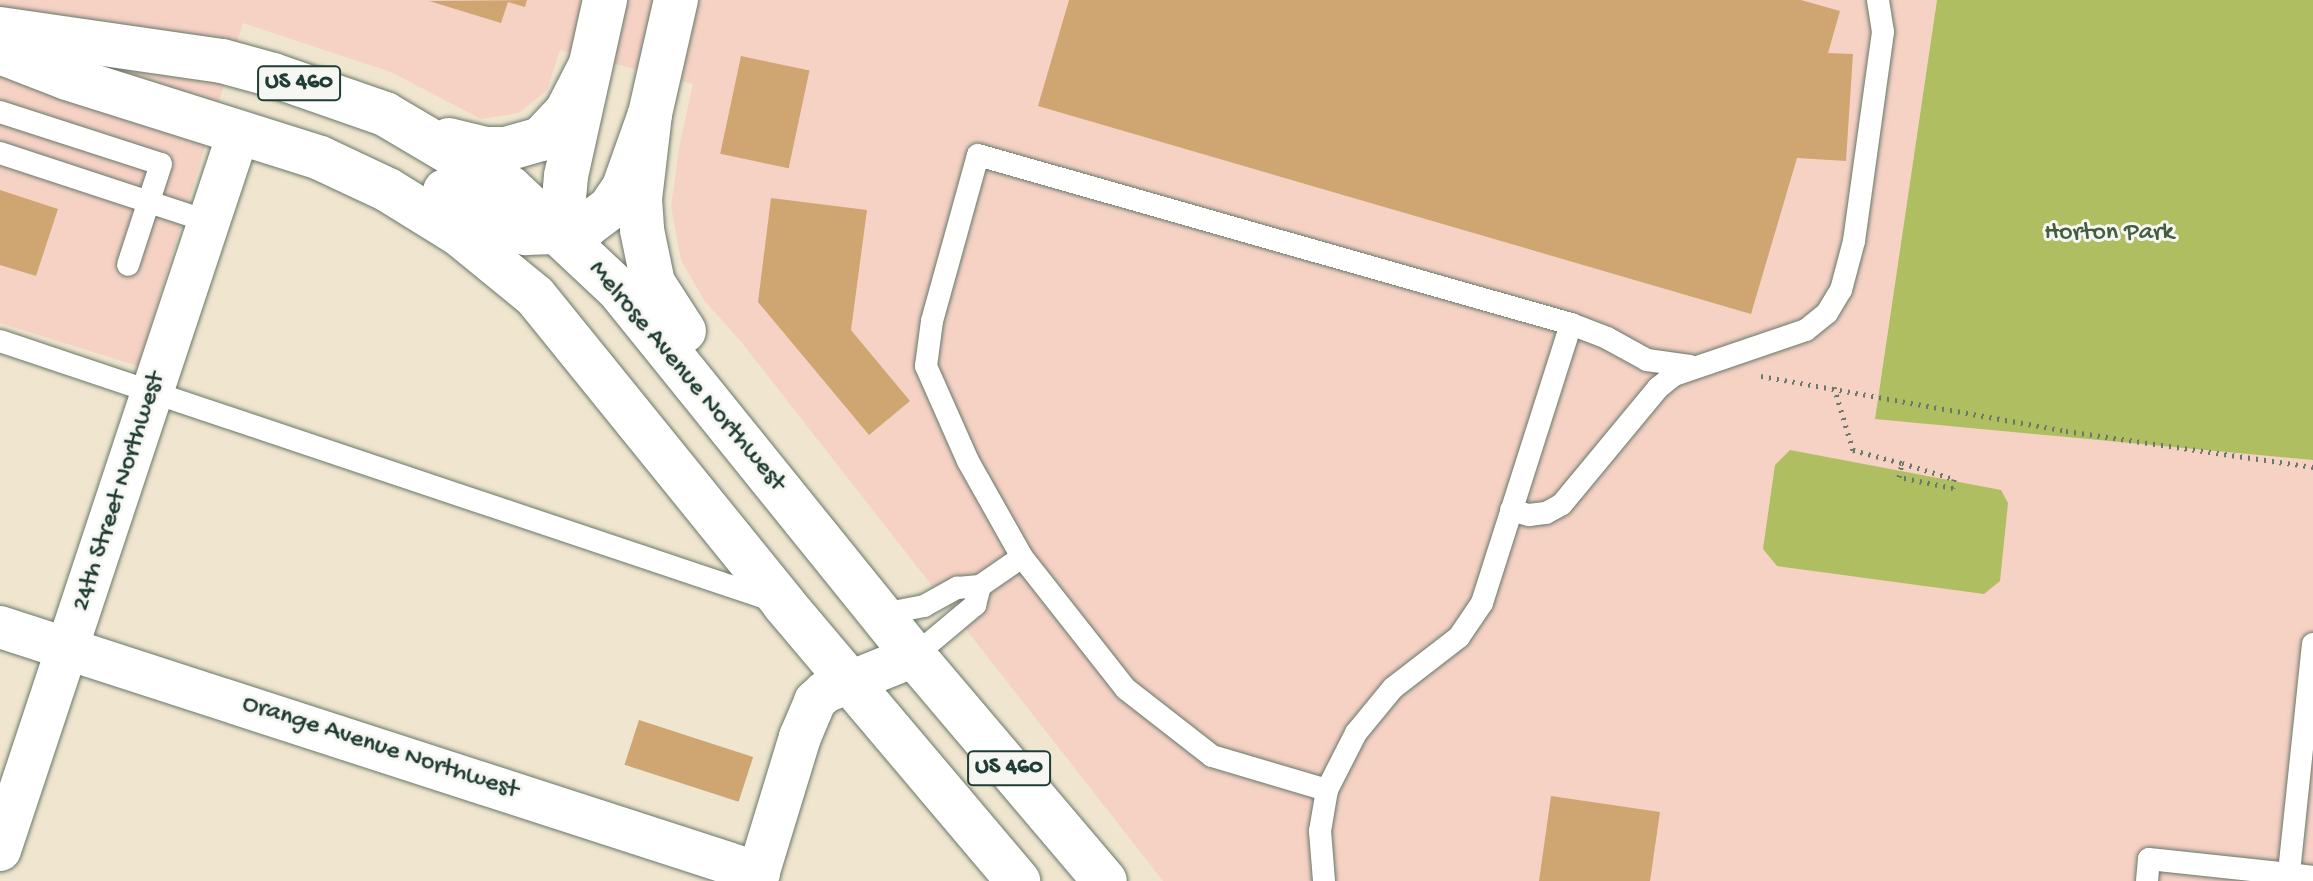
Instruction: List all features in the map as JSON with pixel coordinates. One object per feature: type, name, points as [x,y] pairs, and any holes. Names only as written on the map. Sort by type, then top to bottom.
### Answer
[{"type":"main road","points":[[596,370],[577,337],[568,309],[561,232],[566,176],[605,0]]},
{"type":"main road","points":[[676,0],[650,114],[640,199],[653,283],[672,316],[732,393],[830,504],[844,567]]},
{"type":"main road","name":"Melrose Avenue Northwest","points":[[0,29],[222,61],[339,95],[424,134],[510,188],[561,232],[618,289],[914,656],[1105,881]]},
{"type":"main road","name":"US 460","points":[[0,52],[238,134],[320,158],[388,190],[459,234],[535,296],[784,604],[1018,881]]},
{"type":"main road","points":[[424,134],[484,149],[506,149],[541,139],[567,111],[589,68]]},
{"type":"main road","points":[[238,134],[285,119],[312,125],[396,162],[490,223],[526,233],[561,232],[586,226],[610,208],[624,187],[650,114]]},
{"type":"street","name":"24th Street Northwest","points":[[0,850],[238,134]]},
{"type":"street","name":"Orange Avenue Northwest","points":[[0,627],[758,877]]},
{"type":"street","points":[[758,877],[800,737],[815,701],[851,682],[914,656]]},
{"type":"lane","points":[[1511,510],[1529,515],[1546,513],[1562,504],[1658,388],[1691,366],[1806,330],[1827,313],[1841,290],[1854,241],[1883,32],[1878,0]]},
{"type":"lane","points":[[0,112],[161,164],[128,265]]},
{"type":"lane","points":[[0,153],[207,221]]},
{"type":"lane","points":[[1327,790],[1212,756],[1126,689],[1022,557],[968,461],[926,366],[932,321],[978,155],[1571,324],[1607,338],[1647,360],[1691,366]]},
{"type":"lane","points":[[1324,881],[1320,831],[1327,790],[1356,733],[1393,688],[1459,637],[1482,603],[1571,324]]},
{"type":"lane","points":[[0,341],[784,604]]},
{"type":"lane","points":[[883,614],[924,606],[957,588],[980,586],[1022,557]]},
{"type":"lane","points":[[914,656],[975,605],[980,586]]},
{"type":"lane","points":[[2289,874],[2313,644]]},
{"type":"lane","points":[[2147,881],[2149,859],[2313,877]]},
{"type":"path","points":[[1748,376],[1834,387],[2066,431],[2313,467]]},
{"type":"path","points":[[1834,387],[1853,450],[1902,463],[1954,479],[1953,488],[1899,477],[1902,463]]},
{"type":"shaded area","points":[[0,0],[1937,0],[1875,418],[2313,460],[2313,881],[1163,881],[742,343],[704,300],[681,260],[671,207],[679,148],[693,84],[560,50],[547,90],[519,113],[481,119],[391,72],[243,23],[138,366],[0,323]]},
{"type":"green space","name":"Horton Park","points":[[1937,0],[2313,0],[2313,460],[1875,419]]},
{"type":"green space","points":[[1790,450],[2001,490],[2008,503],[2000,581],[1984,594],[1777,566],[1763,549],[1775,465]]},
{"type":"building","points":[[527,0],[525,7],[508,2],[501,23],[429,1]]},
{"type":"building","points":[[1069,0],[1801,0],[1840,11],[1828,53],[1853,54],[1846,161],[1797,158],[1751,314],[1038,106]]},
{"type":"building","points":[[741,56],[809,71],[789,168],[720,154]]},
{"type":"building","points":[[0,190],[58,209],[36,276],[0,265]]},
{"type":"building","points":[[771,198],[867,210],[851,330],[910,401],[869,435],[758,302]]},
{"type":"building","points":[[639,720],[753,757],[739,802],[624,765]]},
{"type":"building","points":[[1551,796],[1660,812],[1650,881],[1539,881]]}]
